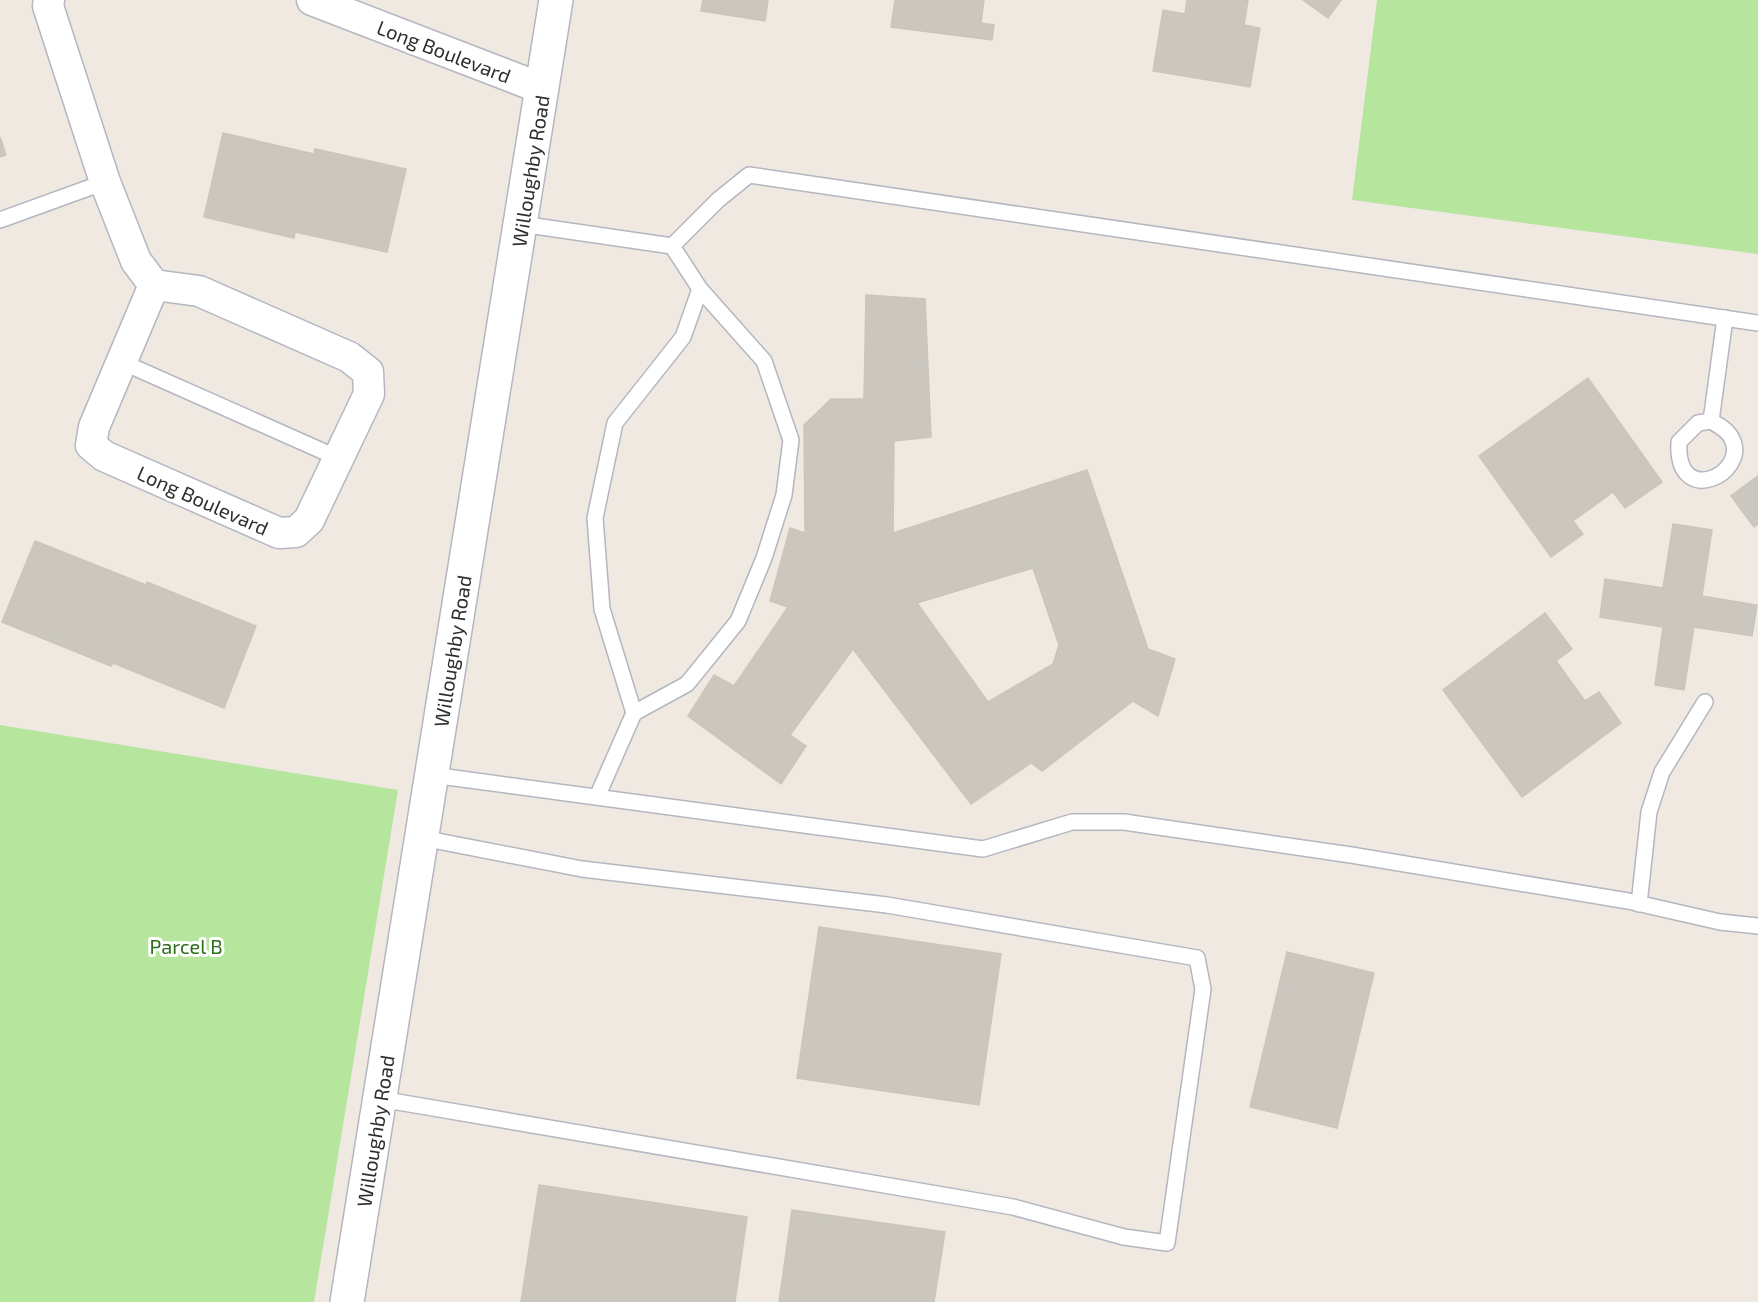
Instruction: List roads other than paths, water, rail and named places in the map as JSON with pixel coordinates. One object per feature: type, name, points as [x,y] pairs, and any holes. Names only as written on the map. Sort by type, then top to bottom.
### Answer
[{"type":"street","points":[[49,0],[48,6],[105,182],[136,261],[154,285]]},
{"type":"street","name":"Long Boulevard","points":[[312,0],[543,88]]},
{"type":"street","name":"Willoughby Road","points":[[347,1302],[556,0]]},
{"type":"street","name":"Long Boulevard","points":[[154,285],[199,291],[350,357],[368,372],[369,394],[309,520],[296,532],[279,533],[104,456],[91,445],[94,427],[122,362],[154,285]]},
{"type":"lane","points":[[672,246],[718,200],[749,175],[1758,323]]},
{"type":"lane","points":[[0,220],[105,182]]},
{"type":"lane","points":[[521,225],[672,246],[700,289],[764,361],[791,440],[784,495],[764,558],[738,621],[687,684],[634,713],[597,797]]},
{"type":"lane","points":[[634,713],[602,609],[595,518],[615,423],[683,336],[700,289]]},
{"type":"lane","points":[[1711,421],[1725,318]]},
{"type":"lane","points":[[122,362],[338,458]]},
{"type":"lane","points":[[1640,904],[1649,812],[1662,772],[1705,702]]},
{"type":"lane","points":[[432,774],[983,849],[1072,822],[1124,822],[1351,855],[1640,904],[1720,922],[1758,926]]},
{"type":"lane","points":[[380,1099],[1012,1207],[1124,1237],[1167,1243],[1203,989],[1197,958],[887,905],[582,869],[422,838]]},
{"type":"park label","name":"Parcel B","points":[[186,946]]}]
